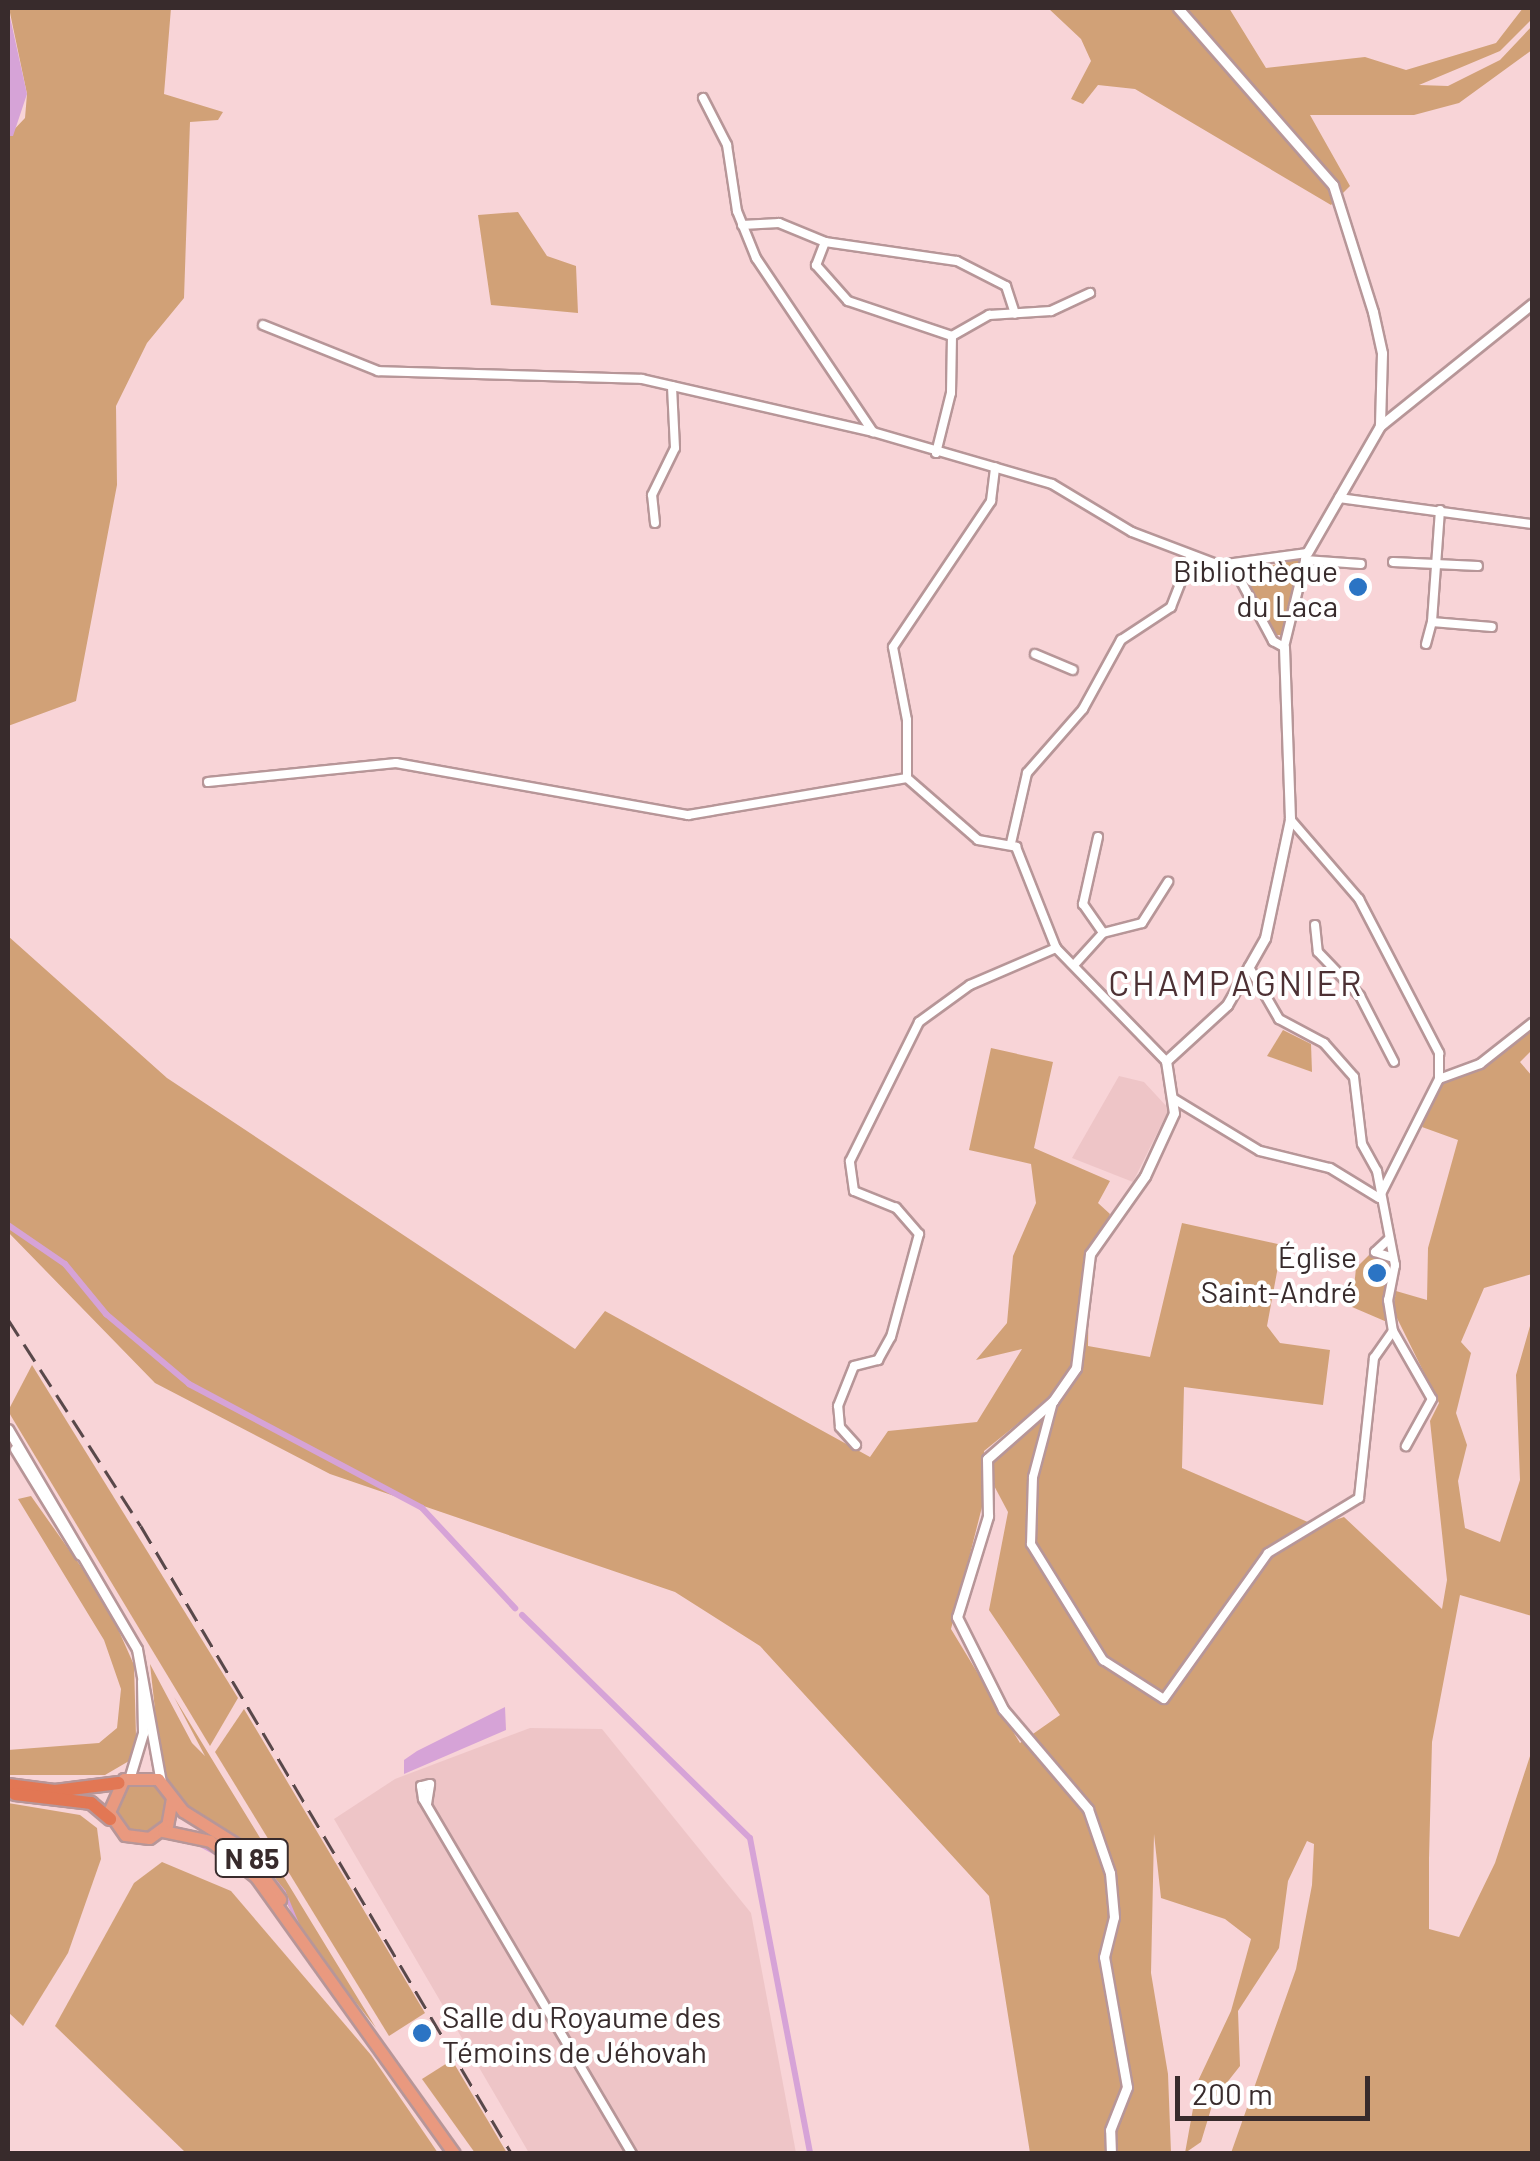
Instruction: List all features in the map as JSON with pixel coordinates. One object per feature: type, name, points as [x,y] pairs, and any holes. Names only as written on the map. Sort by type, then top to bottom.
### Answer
[{"type":"highway","points":[[8,1788],[55,1791],[124,1780]]},
{"type":"highway","points":[[8,1788],[97,1805],[110,1818]]},
{"type":"main road","points":[[124,1780],[162,1782],[172,1798],[163,1831],[130,1838],[110,1818],[124,1780]]},
{"type":"main road","name":"N 85","points":[[172,1798],[258,1864],[300,1944]]},
{"type":"main road","name":"N 85","points":[[163,1831],[194,1835],[240,1861],[300,1944],[396,2063],[454,2154]]},
{"type":"street","points":[[1178,8],[1340,198],[1382,353],[1380,426]]},
{"type":"street","points":[[703,98],[726,145],[742,225],[873,432]]},
{"type":"street","points":[[742,225],[779,223],[824,242],[915,252],[987,272],[1014,296],[1015,314]]},
{"type":"street","points":[[824,242],[816,265],[848,301],[938,325],[952,336]]},
{"type":"street","points":[[952,336],[989,315],[1051,311],[1090,293]]},
{"type":"street","points":[[1166,1061],[1227,1005],[1265,938],[1290,819],[1280,666],[1306,556],[1380,426],[1532,304]]},
{"type":"street","points":[[263,325],[378,371],[521,371],[672,386],[873,432],[1052,484],[1132,532],[1234,568],[1306,556],[1360,564]]},
{"type":"street","points":[[936,453],[951,393],[952,336]]},
{"type":"street","points":[[655,523],[652,495],[676,448],[672,386]]},
{"type":"street","points":[[995,467],[991,501],[892,647],[907,720],[907,778],[978,840],[1011,843]]},
{"type":"street","points":[[1339,498],[1532,524]]},
{"type":"street","points":[[1426,644],[1432,622],[1440,510]]},
{"type":"street","points":[[1191,556],[1171,608],[1120,640],[1082,709],[1027,773],[1011,843],[1056,948],[1166,1061],[1174,1099],[1156,1155],[1090,1254],[1080,1356],[1054,1401],[1033,1477],[1031,1544],[1103,1660],[1164,1699],[1268,1553],[1354,1505],[1370,1446],[1374,1358],[1393,1331]]},
{"type":"street","points":[[1393,562],[1478,566]]},
{"type":"street","points":[[1234,568],[1273,641],[1284,647]]},
{"type":"street","points":[[1432,622],[1492,627]]},
{"type":"street","points":[[1035,654],[1073,670]]},
{"type":"street","points":[[208,782],[396,763],[688,815],[907,778]]},
{"type":"street","points":[[1290,819],[1359,899],[1438,1049],[1439,1080],[1409,1151],[1382,1178]]},
{"type":"street","points":[[1098,837],[1083,904],[1103,933]]},
{"type":"street","points":[[1074,965],[1103,933],[1142,922],[1168,882]]},
{"type":"street","points":[[1315,925],[1318,952],[1360,996],[1394,1062]]},
{"type":"street","points":[[856,1444],[840,1427],[838,1406],[854,1366],[878,1360],[891,1337],[919,1234],[897,1210],[854,1191],[847,1175],[914,1026],[970,985],[1056,948]]},
{"type":"street","points":[[1249,967],[1279,1019],[1343,1060],[1382,1178],[1379,1198],[1393,1258],[1393,1331],[1432,1399],[1406,1446]]},
{"type":"street","points":[[1439,1080],[1480,1064],[1532,1022]]},
{"type":"street","points":[[1174,1099],[1260,1151],[1330,1168],[1379,1198]]},
{"type":"street","points":[[1389,1239],[1375,1252],[1393,1258]]},
{"type":"street","points":[[1054,1401],[987,1459],[988,1516],[957,1617],[1003,1709],[1088,1809],[1110,1873],[1114,1916],[1104,1957],[1127,2087],[1110,2130],[1112,2154]]},
{"type":"street","points":[[8,1431],[137,1649],[162,1782]]},
{"type":"street","points":[[124,1780],[144,1733],[137,1649]]},
{"type":"street","points":[[427,1804],[632,2154]]},
{"type":"shaded area","points":[[8,8],[27,94],[13,136],[8,136]]},
{"type":"shaded area","points":[[9,8],[171,8],[164,94],[223,112],[218,120],[190,122],[184,298],[147,343],[116,406],[117,485],[76,701],[8,726],[8,136],[25,118],[27,94]]},
{"type":"shaded area","points":[[1048,8],[1229,8],[1266,68],[1365,57],[1406,70],[1496,43],[1523,8],[1532,8],[1532,19],[1500,51],[1419,85],[1448,86],[1500,60],[1532,26],[1532,50],[1459,103],[1414,115],[1310,115],[1350,186],[1331,205],[1135,89],[1098,85],[1083,104],[1071,99],[1091,61],[1081,39]]},
{"type":"shaded area","points":[[518,212],[547,256],[576,266],[578,313],[491,305],[478,215]]},
{"type":"shaded area","points":[[1302,559],[1284,635],[1272,635],[1242,571]]},
{"type":"shaded area","points":[[8,936],[167,1078],[575,1349],[605,1311],[870,1457],[888,1431],[977,1422],[1022,1349],[976,1360],[1007,1323],[1013,1256],[1036,1203],[1031,1164],[969,1150],[991,1048],[1053,1062],[1034,1148],[1110,1181],[1098,1203],[1110,1214],[1089,1273],[1088,1346],[1150,1357],[1182,1223],[1282,1245],[1267,1326],[1280,1343],[1330,1350],[1323,1405],[1184,1387],[1182,1468],[1317,1526],[1344,1517],[1442,1609],[1447,1580],[1430,1421],[1439,1403],[1393,1310],[1396,1291],[1427,1300],[1428,1248],[1458,1140],[1422,1127],[1441,1081],[1478,1069],[1532,1025],[1532,1050],[1520,1062],[1532,1076],[1532,1274],[1484,1288],[1461,1342],[1471,1353],[1456,1413],[1467,1445],[1458,1481],[1465,1528],[1500,1542],[1520,1480],[1516,1375],[1532,1319],[1532,1616],[1460,1595],[1432,1742],[1429,1929],[1459,1937],[1495,1863],[1532,1750],[1532,2153],[1231,2153],[1296,1969],[1312,1885],[1314,1844],[1307,1841],[1288,1881],[1279,1948],[1238,2011],[1240,2066],[1214,2099],[1201,2142],[1185,2153],[1198,2081],[1231,2011],[1251,1939],[1225,1919],[1161,1898],[1154,1834],[1151,1973],[1168,2074],[1171,2153],[1030,2153],[989,1896],[760,1646],[675,1592],[330,1474],[155,1383],[8,1232]],"holes":[[[1081,1358],[1062,1399],[993,1460],[991,1480],[1008,1512],[989,1610],[1060,1715],[1020,1743],[951,1629],[983,1503],[984,1451],[1052,1396]]]},
{"type":"shaded area","points":[[1283,1030],[1311,1044],[1312,1072],[1267,1056]]},
{"type":"shaded area","points":[[1119,1076],[1144,1082],[1169,1109],[1133,1182],[1072,1158]]},
{"type":"shaded area","points":[[1372,1252],[1390,1263],[1389,1272],[1372,1262],[1365,1274],[1385,1285],[1387,1322],[1352,1307],[1356,1268]]},
{"type":"shaded area","points":[[32,1365],[238,1698],[210,1746],[8,1411]]},
{"type":"shaded area","points":[[31,1496],[106,1602],[134,1665],[136,1736],[129,1761],[105,1775],[8,1775],[8,1750],[99,1743],[117,1728],[121,1689],[104,1640],[18,1499]]},
{"type":"shaded area","points":[[150,1664],[192,1743],[205,1756],[174,1697],[376,2028],[312,1947],[262,1860],[186,1808],[162,1774]]},
{"type":"shaded area","points":[[505,1707],[506,1730],[404,1774],[404,1760],[417,1751]]},
{"type":"shaded area","points":[[244,1709],[425,2013],[389,2036],[215,1752]]},
{"type":"shaded area","points":[[530,1728],[602,1729],[751,1913],[796,2153],[529,2153],[334,1819],[395,1779]]},
{"type":"shaded area","points":[[140,1781],[159,1788],[166,1807],[159,1826],[140,1833],[121,1826],[114,1807],[121,1788]]},
{"type":"shaded area","points":[[8,1803],[80,1815],[97,1828],[101,1859],[68,1953],[23,2026],[8,2012]]},
{"type":"shaded area","points":[[162,1862],[231,1891],[371,2055],[438,2153],[186,2153],[55,2026],[134,1883]]},
{"type":"shaded area","points":[[452,2060],[507,2153],[475,2153],[422,2079]]},
{"type":"waterway","points":[[8,1225],[65,1264],[106,1314],[189,1384],[422,1508],[515,1608]]},
{"type":"waterway","points":[[522,1615],[750,1838],[810,2154]]},
{"type":"waterway","points":[[229,1832],[243,1842]]},
{"type":"waterway","points":[[200,1845],[219,1855]]},
{"type":"waterway","points":[[249,1848],[284,1891],[300,1929]]},
{"type":"waterway","points":[[261,1894],[347,2013]]},
{"type":"railway","points":[[8,1319],[141,1526],[512,2154]]},
{"type":"place","name":"Bibliothèque du Laca","points":[[1358,587]]},
{"type":"place","name":"Église Saint-André","points":[[1377,1273]]},
{"type":"place","name":"Salle du Royaume des Témoins de Jéhovah","points":[[422,2033]]},
{"type":"district","name":"CHAMPAGNIER","points":[[1236,982]]}]
